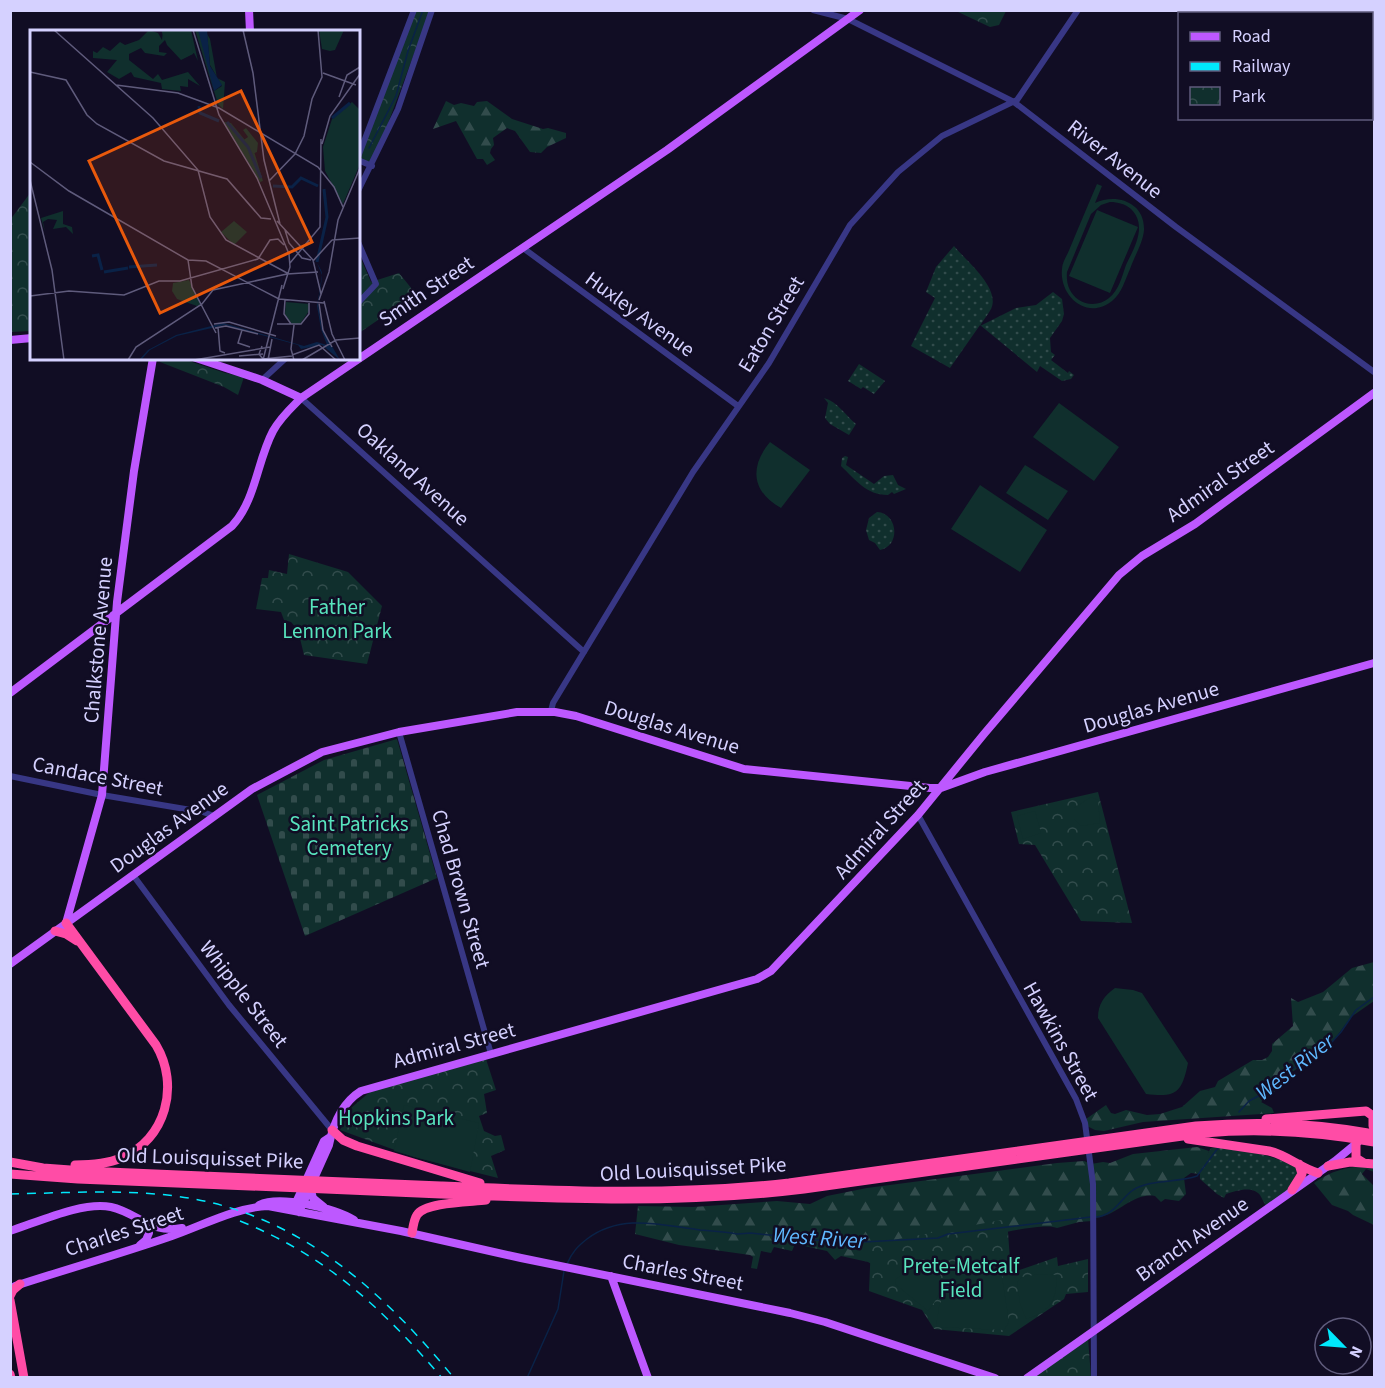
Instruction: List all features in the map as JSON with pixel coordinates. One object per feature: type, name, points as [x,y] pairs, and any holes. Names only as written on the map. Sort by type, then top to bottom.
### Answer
[{"type":"highway","points":[[27,1165],[89,1165],[121,1158],[136,1150],[150,1137],[165,1110],[168,1084],[162,1055],[66,923]]},
{"type":"highway","points":[[55,931],[69,936],[86,950]]},
{"type":"highway","points":[[1221,1124],[1285,1116],[1370,1110],[1374,1128]]},
{"type":"highway","name":"Old Louisquisset Pike","points":[[10,1174],[78,1179],[514,1193],[650,1192],[757,1187],[1164,1129],[1221,1124],[1279,1124],[1347,1133],[1374,1142]]},
{"type":"highway","name":"Old Louisquisset Pike","points":[[10,1162],[84,1171],[639,1200],[738,1196],[804,1189],[1161,1138],[1246,1131],[1347,1133],[1374,1128]]},
{"type":"highway","points":[[331,1133],[357,1146],[514,1193]]},
{"type":"highway","points":[[1161,1138],[1206,1140],[1269,1150],[1318,1173]]},
{"type":"highway","points":[[1356,1143],[1356,1158],[1370,1163]]},
{"type":"highway","points":[[1328,1166],[1350,1162],[1370,1163]]},
{"type":"highway","points":[[1292,1190],[1302,1174],[1299,1164]]},
{"type":"highway","points":[[412,1233],[417,1214],[427,1208],[514,1193]]},
{"type":"highway","points":[[20,1284],[13,1290],[10,1298],[24,1377]]},
{"type":"main road","points":[[249,10],[250,30]]},
{"type":"main road","name":"Smith Street","points":[[360,358],[667,150],[860,10]]},
{"type":"main road","points":[[10,340],[30,338]]},
{"type":"main road","name":"Chalkstone Avenue","points":[[66,923],[102,795],[116,613],[134,471],[153,360]]},
{"type":"main road","name":"Oakland Avenue","points":[[202,360],[262,380],[301,398]]},
{"type":"main road","name":"Smith Street","points":[[10,693],[202,550],[237,521],[244,510],[273,432],[288,411],[301,398],[357,360]]},
{"type":"main road","name":"Admiral Street","points":[[297,1208],[307,1192],[312,1174],[330,1143],[331,1133],[346,1104],[363,1089],[764,976],[782,961],[930,802],[1085,614],[1128,566],[1195,524],[1374,393]]},
{"type":"main road","name":"Douglas Avenue","points":[[10,964],[256,787],[311,757],[333,748],[399,732],[517,712],[551,711],[576,716],[741,768],[941,788],[985,772],[1374,663]]},
{"type":"main road","points":[[920,787],[926,791],[930,802]]},
{"type":"main road","name":"Branch Avenue","points":[[1027,1377],[1328,1166],[1374,1128]]},
{"type":"main road","points":[[307,1192],[318,1204],[331,1210]]},
{"type":"main road","name":"Charles Street","points":[[10,1287],[195,1226],[265,1206],[331,1210],[359,1222]]},
{"type":"main road","points":[[10,1231],[89,1207],[112,1207],[166,1230],[195,1226]]},
{"type":"main road","name":"Charles Street","points":[[297,1208],[565,1267],[790,1313],[825,1322],[994,1377]]},
{"type":"main road","points":[[139,1246],[146,1240],[149,1233],[146,1223]]},
{"type":"main road","points":[[611,1276],[648,1377]]},
{"type":"street","points":[[360,154],[414,10]]},
{"type":"street","points":[[360,188],[398,109],[432,10]]},
{"type":"street","name":"River Avenue","points":[[813,10],[848,19],[1014,102],[1176,227],[1374,372]]},
{"type":"street","name":"Eaton Street","points":[[551,711],[553,703],[693,472],[769,363],[847,228],[900,170],[942,136],[1014,102],[1078,10]]},
{"type":"street","points":[[360,160],[372,166]]},
{"type":"street","points":[[360,248],[376,284],[360,301]]},
{"type":"street","name":"Huxley Avenue","points":[[523,248],[738,406]]},
{"type":"street","points":[[262,380],[284,360]]},
{"type":"street","name":"Oakland Avenue","points":[[301,398],[584,652]]},
{"type":"street","name":"Chad Brown Street","points":[[399,732],[491,1054]]},
{"type":"street","name":"Candace Street","points":[[10,776],[102,795],[203,812],[214,816]]},
{"type":"street","name":"Hawkins Street","points":[[918,815],[1076,1099],[1085,1123],[1092,1170],[1094,1217],[1094,1377]]},
{"type":"street","name":"Whipple Street","points":[[133,875],[232,1008],[331,1133]]},
{"type":"green space","points":[[413,11],[430,11],[372,166],[360,157]]},
{"type":"green space","points":[[956,11],[1006,11],[999,25],[990,27]]},
{"type":"green space","points":[[446,101],[454,105],[461,103],[474,106],[477,102],[487,101],[512,119],[543,129],[548,128],[566,133],[566,138],[547,147],[541,153],[530,152],[515,131],[507,128],[493,138],[494,145],[490,153],[495,160],[487,165],[483,159],[477,159],[456,121],[433,129]]},
{"type":"green space","points":[[1097,184],[1102,186],[1095,203],[1112,199],[1128,202],[1140,213],[1144,230],[1140,245],[1118,294],[1112,301],[1093,308],[1076,303],[1070,296],[1062,279],[1062,269]],"holes":[[[1110,202],[1131,209],[1139,223],[1138,237],[1120,283],[1112,295],[1102,302],[1086,303],[1079,300],[1071,291],[1067,272],[1091,214],[1101,205]]]},
{"type":"green space","points":[[30,193],[30,331],[11,332],[10,220]]},
{"type":"green space","points":[[1097,210],[1138,227],[1110,293],[1069,276]]},
{"type":"green space","points":[[954,246],[981,275],[991,292],[993,301],[991,309],[950,368],[911,346],[935,298],[926,292],[936,267]]},
{"type":"green space","points":[[360,257],[371,282],[399,273],[416,294],[360,332]]},
{"type":"green space","points":[[1053,292],[1062,299],[1064,314],[1050,338],[1051,352],[1055,355],[1051,360],[1074,375],[1071,379],[1062,381],[1040,366],[1037,372],[981,326],[1016,308],[1036,305]]},
{"type":"green space","points":[[161,360],[186,360],[244,377],[238,395],[224,387],[160,362]]},
{"type":"green space","points":[[859,364],[885,381],[874,394],[848,381]]},
{"type":"green space","points":[[824,398],[837,405],[856,424],[849,435],[830,424],[825,418],[828,403]]},
{"type":"green space","points":[[1059,403],[1119,447],[1094,481],[1033,437]]},
{"type":"green space","points":[[770,442],[810,470],[781,508],[764,494],[757,478],[759,461]]},
{"type":"green space","points":[[848,457],[846,465],[874,484],[884,476],[893,475],[898,485],[906,489],[888,495],[867,490],[841,466],[842,458]]},
{"type":"green space","points":[[1025,465],[1068,491],[1048,520],[1006,493]]},
{"type":"green space","points":[[980,485],[1047,530],[1020,572],[951,529]]},
{"type":"green space","points":[[877,512],[889,518],[894,530],[891,543],[880,550],[875,543],[869,540],[866,530],[869,518]]},
{"type":"green space","name":"Father Lennon Park","points":[[289,554],[348,572],[382,606],[367,664],[304,655],[298,630],[291,622],[284,620],[281,612],[256,609],[262,578],[268,578],[269,570],[287,574]]},
{"type":"green space","name":"Saint Patricks Cemetery","points":[[397,739],[437,878],[305,936],[257,795],[324,760]]},
{"type":"green space","points":[[1098,792],[1132,923],[1081,921],[1035,845],[1019,844],[1011,812]]},
{"type":"green space","points":[[1091,797],[1098,800],[1100,823],[1081,826],[1074,819],[1074,808]]},
{"type":"green space","points":[[1035,811],[1041,833],[1023,839],[1017,816]]},
{"type":"green space","points":[[1374,962],[1374,1001],[1351,1017],[1334,1040],[1286,1077],[1272,1095],[1261,1102],[1272,1108],[1274,1113],[1143,1122],[1104,1131],[1087,1126],[1086,1119],[1106,1105],[1111,1113],[1115,1114],[1126,1110],[1147,1115],[1160,1114],[1182,1107],[1200,1091],[1215,1087],[1218,1081],[1253,1060],[1268,1057],[1272,1051],[1272,1044],[1293,1026],[1291,998],[1298,1002],[1323,992],[1352,968]]},
{"type":"green space","points":[[1115,988],[1142,993],[1188,1063],[1180,1087],[1171,1094],[1146,1094],[1098,1018],[1102,1001]]},
{"type":"green space","name":"Hopkins Park","points":[[486,1059],[496,1090],[484,1094],[487,1113],[479,1116],[484,1131],[495,1136],[501,1135],[505,1150],[491,1156],[498,1178],[414,1157],[340,1130],[351,1108],[371,1091]]},
{"type":"green space","points":[[404,1105],[479,1123],[470,1172],[394,1151]]},
{"type":"green space","points":[[1197,1147],[1209,1151],[1200,1174],[1191,1173],[1184,1178],[1186,1194],[1179,1201],[1165,1199],[1161,1202],[1155,1196],[1147,1196],[1131,1201],[1109,1214],[1093,1218],[1092,1221],[1057,1228],[1045,1226],[998,1233],[873,1265],[841,1256],[835,1260],[827,1251],[795,1244],[792,1251],[774,1247],[771,1253],[761,1251],[757,1269],[751,1268],[753,1257],[750,1255],[679,1245],[635,1234],[638,1206],[693,1207],[777,1201],[810,1204],[827,1196],[867,1188],[1057,1163],[1084,1161],[1091,1164],[1110,1163],[1133,1154]]},
{"type":"green space","points":[[1222,1147],[1277,1159],[1305,1173],[1298,1184],[1267,1207],[1260,1195],[1253,1190],[1234,1191],[1226,1194],[1224,1198],[1200,1179],[1201,1167],[1211,1148]]},
{"type":"green space","points":[[1364,1166],[1374,1168],[1374,1172],[1366,1169],[1362,1174],[1374,1186],[1374,1225],[1332,1205],[1314,1183],[1339,1170]]},
{"type":"green space","name":"Prete-Metcalf Field","points":[[1007,1219],[1011,1273],[1057,1257],[1058,1266],[1088,1259],[1088,1292],[1066,1294],[1064,1299],[1009,1336],[934,1329],[922,1310],[869,1291],[871,1244]]},
{"type":"green space","points":[[932,1255],[939,1271],[941,1284],[934,1304],[928,1311],[895,1284],[896,1279]]},
{"type":"green space","points":[[999,1258],[1009,1322],[1004,1330],[936,1327],[939,1307],[952,1273],[974,1259]]},
{"type":"green space","points":[[1040,1274],[1056,1275],[1054,1298],[1041,1313],[1026,1319],[1020,1303],[1017,1282],[1022,1277]]},
{"type":"green space","points":[[1088,1338],[1091,1377],[1030,1377]]},
{"type":"waterway","points":[[369,148],[396,96],[408,51],[423,10]]},
{"type":"waterway","name":"West River","points":[[1239,1112],[1249,1101],[1264,1093],[1275,1081],[1332,1042],[1356,1010],[1374,997]]},
{"type":"waterway","name":"West River","points":[[1096,1217],[1108,1213],[1128,1194],[1140,1187],[1197,1176],[1218,1148]]},
{"type":"waterway","name":"West River","points":[[567,1264],[571,1256],[587,1239],[600,1231],[627,1223],[844,1243],[938,1238],[948,1234],[1091,1217]]},
{"type":"waterway","name":"West River","points":[[527,1378],[558,1309],[564,1271]]},
{"type":"railway","points":[[10,1194],[93,1192],[155,1194],[218,1204],[259,1218],[296,1236],[332,1259],[365,1285],[426,1345],[454,1378]]},
{"type":"railway","points":[[240,1221],[300,1250],[351,1286],[397,1329],[442,1378]]}]
